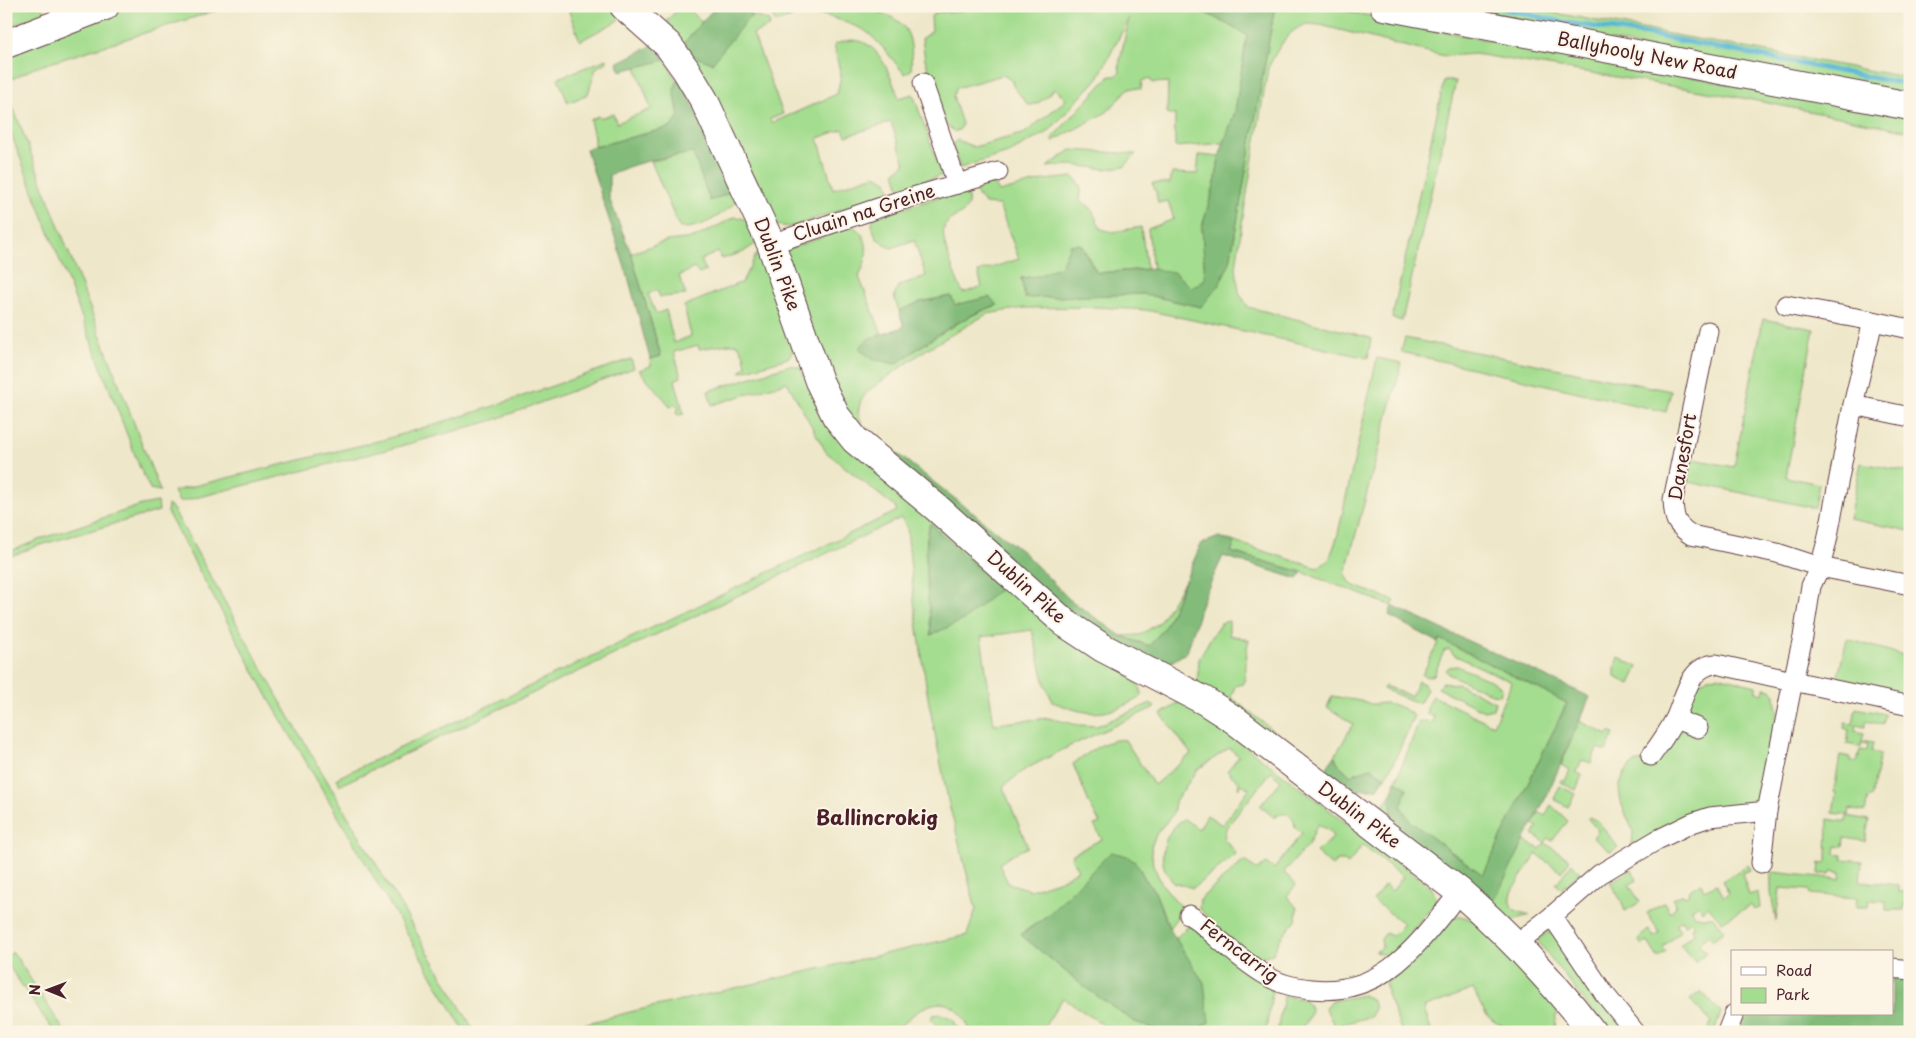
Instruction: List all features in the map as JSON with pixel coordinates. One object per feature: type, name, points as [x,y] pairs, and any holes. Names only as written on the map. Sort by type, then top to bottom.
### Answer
[{"type":"street","points":[[6,44],[105,6]]},
{"type":"street","name":"Dublin Pike","points":[[624,6],[668,44],[704,100],[771,244],[819,381],[836,416],[855,440],[945,515],[1065,623],[1103,648],[1205,701],[1236,721],[1460,892],[1537,965],[1592,1032]]},
{"type":"street","name":"Ballyhooly New Road","points":[[1384,6],[1910,106]]},
{"type":"street","name":"Cluain na Greine","points":[[923,83],[957,184]]},
{"type":"street","name":"Cluain na Greine","points":[[771,244],[899,201],[998,172]]},
{"type":"street","points":[[1786,305],[1910,329]]},
{"type":"street","points":[[1761,863],[1767,810],[1803,637],[1811,586],[1820,567],[1827,541],[1852,405],[1873,321]]},
{"type":"street","name":"Danesfort","points":[[1708,330],[1674,500],[1674,519],[1691,535],[1777,553],[1820,567],[1910,584]]},
{"type":"street","points":[[1852,405],[1910,417]]},
{"type":"street","points":[[1651,756],[1675,719],[1692,678],[1707,665],[1716,664],[1910,706]]},
{"type":"street","points":[[1675,719],[1698,728]]},
{"type":"street","points":[[1516,944],[1552,916],[1600,874],[1657,840],[1692,823],[1710,817],[1767,810]]},
{"type":"street","name":"Ferncarrig","points":[[1189,915],[1199,920],[1215,936],[1264,974],[1281,984],[1319,990],[1341,989],[1374,979],[1410,952],[1460,892]]},
{"type":"street","points":[[1552,916],[1603,992],[1635,1032]]},
{"type":"street","points":[[1894,968],[1910,970]]},
{"type":"street","points":[[1728,1032],[1733,1016]]},
{"type":"green space","points":[[6,6],[41,6],[50,18],[41,22],[38,16],[6,27]]},
{"type":"green space","points":[[128,6],[230,6],[34,68],[6,82],[6,53]]},
{"type":"green space","points":[[567,6],[612,6],[621,17],[580,41]]},
{"type":"green space","points":[[716,6],[746,6],[745,8],[753,15],[712,63],[690,55],[683,44]]},
{"type":"green space","points":[[767,6],[876,6],[879,12],[898,21],[908,34],[911,50],[911,70],[905,74],[878,42],[861,28],[819,14],[804,14],[776,23]]},
{"type":"green space","points":[[964,6],[1181,6],[1208,14],[1247,35],[1235,112],[1224,143],[1175,147],[1175,115],[1167,113],[1168,82],[1153,83],[1149,78],[1142,81],[1141,89],[1129,88],[1107,112],[1053,141],[1052,138],[1110,76],[1116,76],[1120,72],[1119,65],[1129,18],[1098,78],[1049,131],[1011,152],[960,168],[952,145],[957,140],[974,147],[1025,133],[1066,100],[1055,88],[1036,104],[1028,105],[1013,86],[1012,81],[1003,75],[956,88],[953,96],[962,124],[960,129],[955,132],[945,124],[925,59],[922,38],[932,31],[931,16],[938,12],[964,10]]},
{"type":"green space","points":[[1181,6],[1275,6],[1230,262],[1219,285],[1201,307],[1143,294],[1025,298],[1021,278],[1038,276],[1061,266],[1070,245],[1080,244],[1097,273],[1153,269],[1173,272],[1192,288],[1205,279],[1202,227],[1216,179],[1219,157],[1235,112],[1247,35],[1208,14]]},
{"type":"green space","points":[[1275,6],[1322,6],[1456,34],[1910,117],[1910,131],[1732,96],[1475,54],[1444,56],[1320,25],[1306,24],[1287,37],[1268,68],[1241,229],[1236,268],[1239,292],[1248,307],[1371,338],[1368,358],[1146,310],[1095,307],[1024,308],[987,314],[927,349],[869,390],[861,400],[858,412],[862,424],[889,447],[885,457],[846,416],[783,251],[852,226],[859,231],[866,242],[866,256],[859,277],[882,334],[868,339],[896,364],[958,323],[998,305],[989,298],[954,305],[951,296],[920,302],[899,311],[894,296],[898,286],[926,276],[914,240],[891,248],[876,238],[872,225],[873,218],[961,190],[968,196],[966,208],[947,223],[943,234],[950,261],[963,293],[982,287],[978,272],[1019,259],[999,205],[985,204],[976,193],[980,183],[993,181],[999,192],[1044,180],[1073,177],[1081,187],[1080,200],[1091,208],[1101,229],[1113,232],[1141,227],[1147,269],[1097,273],[1081,244],[1061,266],[1038,276],[1021,278],[1025,298],[1143,294],[1201,307],[1230,262]]},
{"type":"green space","points":[[1428,6],[1516,6],[1910,78],[1910,98]]},
{"type":"green space","points":[[681,7],[689,9],[702,22],[683,44],[668,25],[668,19]]},
{"type":"green space","points":[[753,15],[769,21],[770,26],[753,34],[783,114],[770,119],[772,123],[837,94],[841,76],[834,45],[848,41],[859,41],[877,53],[884,63],[899,98],[913,94],[942,175],[900,190],[895,172],[905,164],[891,122],[846,136],[843,129],[818,138],[833,189],[875,175],[887,181],[891,193],[790,227],[774,225],[690,55]]},
{"type":"green space","points":[[657,44],[739,198],[720,215],[705,223],[688,228],[680,228],[678,225],[651,161],[694,152],[710,201],[674,89],[679,116],[671,127],[594,147],[590,120],[598,116],[599,118],[613,114],[617,123],[651,109],[636,67],[665,60]]},
{"type":"green space","points":[[653,45],[665,60],[621,71],[617,63]]},
{"type":"green space","points":[[607,59],[607,62],[596,68],[588,94],[568,103],[558,78]]},
{"type":"green space","points":[[679,77],[736,190],[710,201],[693,153],[639,163],[609,176],[609,198],[631,253],[661,356],[650,359],[629,280],[586,149],[671,127],[679,116],[674,89]]},
{"type":"green space","points":[[1444,81],[1456,81],[1402,321],[1392,318]]},
{"type":"green space","points":[[6,87],[160,491],[150,489],[140,468],[6,121]]},
{"type":"green space","points":[[1071,150],[1136,154],[1125,166],[1106,169],[1071,165],[1047,167]]},
{"type":"green space","points":[[1199,155],[1219,157],[1216,179],[1202,227],[1205,279],[1192,288],[1173,272],[1153,269],[1148,229],[1174,219],[1168,201],[1158,203],[1152,183],[1170,183],[1172,173],[1197,174]]},
{"type":"green space","points":[[735,217],[748,222],[757,243],[743,252],[722,259],[718,252],[701,260],[706,271],[699,274],[694,268],[679,276],[686,295],[660,297],[657,290],[648,294],[656,314],[666,310],[674,343],[691,336],[684,306],[742,282],[756,255],[761,253],[794,349],[788,358],[740,372],[746,365],[744,355],[738,344],[699,349],[698,345],[674,352],[681,377],[675,380],[684,414],[678,415],[675,412],[679,409],[675,404],[671,407],[639,370],[651,366],[650,359],[661,356],[631,253],[667,241],[694,238]]},
{"type":"green space","points":[[951,296],[955,305],[989,297],[998,305],[959,322],[896,364],[871,359],[859,348],[868,339],[904,327],[899,311],[920,302]]},
{"type":"green space","points":[[1763,319],[1814,329],[1786,477],[1819,484],[1815,508],[1684,481],[1689,458],[1734,467]]},
{"type":"green space","points":[[1405,338],[1671,391],[1666,412],[1401,352]]},
{"type":"green space","points":[[1377,358],[1402,363],[1345,574],[1352,585],[1395,601],[1392,606],[1302,572],[1231,552],[1235,542],[1317,568],[1329,560],[1337,538]]},
{"type":"green space","points":[[631,359],[634,368],[491,421],[390,449],[179,502],[174,491],[386,439],[488,408]]},
{"type":"green space","points":[[790,365],[801,368],[804,377],[1131,676],[1141,689],[1141,697],[1128,704],[1107,711],[1098,713],[1066,707],[1053,702],[1045,685],[1032,630],[981,637],[994,724],[1048,718],[1078,725],[1097,726],[1151,703],[1155,707],[1068,747],[1024,770],[1003,787],[1028,847],[1013,854],[999,864],[1008,883],[1030,890],[1061,880],[1078,870],[1071,858],[1073,854],[1102,839],[1094,825],[1100,823],[1090,805],[1073,764],[1104,744],[1111,741],[1125,740],[1154,785],[1191,754],[1161,714],[1176,703],[1187,702],[1431,887],[1436,897],[1435,902],[1400,946],[1387,956],[1375,952],[1382,947],[1381,939],[1386,933],[1392,936],[1404,924],[1373,900],[1385,885],[1392,891],[1403,877],[1363,845],[1348,864],[1344,861],[1337,861],[1332,866],[1316,852],[1333,838],[1330,831],[1318,824],[1308,845],[1284,872],[1296,885],[1287,896],[1297,908],[1296,920],[1282,936],[1272,954],[1256,958],[1225,935],[1199,908],[1200,899],[1244,861],[1258,870],[1266,863],[1274,869],[1302,833],[1295,828],[1292,818],[1288,814],[1277,815],[1275,818],[1260,806],[1281,781],[1271,772],[1226,828],[1224,839],[1235,851],[1235,855],[1193,888],[1174,884],[1165,869],[1163,860],[1164,846],[1169,833],[1184,819],[1199,829],[1207,815],[1222,825],[1249,789],[1242,784],[1239,789],[1239,782],[1227,771],[1239,756],[1229,748],[1197,770],[1175,802],[1173,814],[1157,833],[1151,846],[1153,865],[1162,884],[1180,906],[1179,915],[1169,928],[1155,892],[1137,864],[1049,914],[1021,934],[1133,1021],[1161,1032],[1114,1032],[1063,998],[1041,1032],[971,1032],[959,1012],[951,1006],[942,1003],[925,1007],[894,1032],[553,1032],[630,1012],[967,935],[976,909],[948,800],[928,698],[914,602],[907,527],[901,518],[340,785],[337,778],[897,511],[895,507],[826,452],[787,382],[712,405],[708,391]],"holes":[[[930,523],[1000,589],[931,635],[926,553]]]},
{"type":"green space","points":[[889,447],[1024,553],[1069,599],[1121,636],[1149,646],[1165,627],[1201,544],[1219,537],[1235,542],[1231,552],[1302,572],[1298,579],[1223,556],[1203,599],[1187,652],[1165,666],[1098,638],[885,457]]},
{"type":"green space","points":[[1861,463],[1910,472],[1910,531],[1849,519]]},
{"type":"green space","points":[[158,502],[159,511],[37,546],[6,558],[6,553],[46,537],[142,505]]},
{"type":"green space","points":[[168,505],[173,509],[279,699],[475,1032],[465,1032],[272,704],[167,512]]},
{"type":"green space","points":[[930,523],[1000,589],[964,620],[931,635],[926,579],[927,537]]},
{"type":"green space","points":[[1186,579],[1165,627],[1150,646],[1121,636],[1140,635],[1159,623]]},
{"type":"green space","points":[[1392,606],[1590,697],[1547,795],[1494,901],[1392,826],[1390,796],[1396,781],[1407,788],[1401,807],[1411,822],[1483,875],[1567,703],[1440,639],[1438,642],[1389,616]]},
{"type":"green space","points":[[1229,621],[1229,635],[1249,640],[1243,684],[1235,686],[1231,697],[1276,733],[1271,734],[1197,684],[1199,659],[1221,623]]},
{"type":"green space","points":[[1440,639],[1567,703],[1483,875],[1411,823],[1401,807],[1396,781],[1419,722],[1432,723],[1434,717],[1427,714],[1427,706],[1433,696],[1493,725],[1512,682],[1454,655],[1449,649],[1444,651],[1434,675],[1428,677],[1422,675]]},
{"type":"green space","points":[[1847,639],[1910,657],[1910,696],[1837,680]]},
{"type":"green space","points":[[1619,658],[1638,667],[1630,684],[1615,677],[1615,667]]},
{"type":"green space","points":[[1457,666],[1494,682],[1502,688],[1500,695],[1492,694],[1448,674],[1446,670],[1449,667]]},
{"type":"green space","points":[[1718,676],[1756,686],[1756,692],[1763,694],[1764,688],[1771,689],[1775,695],[1776,708],[1778,709],[1759,801],[1632,845],[1633,831],[1621,803],[1619,788],[1624,774],[1630,766],[1637,762],[1655,761],[1671,737],[1690,716],[1686,710],[1699,680],[1704,681],[1707,677]]},
{"type":"green space","points":[[1418,681],[1424,684],[1427,689],[1418,703],[1383,689],[1385,686],[1411,696]]},
{"type":"green space","points":[[1443,682],[1460,685],[1495,702],[1493,709],[1484,711],[1438,688]]},
{"type":"green space","points":[[1332,696],[1371,704],[1385,703],[1401,708],[1414,716],[1393,764],[1385,777],[1371,768],[1350,775],[1337,763],[1335,756],[1353,724],[1327,707]]},
{"type":"green space","points":[[1856,708],[1885,714],[1883,725],[1866,721],[1865,727],[1856,725],[1855,731],[1864,733],[1862,741],[1873,743],[1871,752],[1880,755],[1871,798],[1868,798],[1865,812],[1849,809],[1848,815],[1833,813],[1836,793],[1834,792],[1840,755],[1850,757],[1850,760],[1857,762],[1860,750],[1867,751],[1868,744],[1861,743],[1861,747],[1847,744],[1849,730],[1844,728],[1845,723],[1853,724]]},
{"type":"green space","points":[[1579,721],[1608,735],[1609,732],[1614,734],[1606,751],[1597,748],[1591,763],[1582,760],[1576,772],[1582,775],[1576,790],[1560,782],[1562,779],[1565,781],[1570,770],[1561,765]]},
{"type":"green space","points":[[1335,756],[1337,763],[1350,775],[1371,768],[1385,777],[1378,788],[1350,791],[1322,774]]},
{"type":"green space","points":[[1560,786],[1575,794],[1568,807],[1554,799]]},
{"type":"green space","points":[[1390,796],[1393,823],[1493,901],[1524,841],[1540,849],[1545,843],[1570,860],[1561,872],[1536,854],[1514,888],[1510,902],[1516,910],[1530,915],[1512,920],[1494,902],[1491,905],[1375,814]]},
{"type":"green space","points":[[1551,805],[1568,821],[1552,841],[1548,838],[1545,843],[1533,834],[1538,827],[1533,824],[1539,812],[1545,816]]},
{"type":"green space","points":[[1847,816],[1869,820],[1865,841],[1844,838],[1843,847],[1836,846],[1835,854],[1843,855],[1842,859],[1862,861],[1860,881],[1899,885],[1899,892],[1910,892],[1910,904],[1904,904],[1904,910],[1886,910],[1886,901],[1869,900],[1868,907],[1856,907],[1857,898],[1810,894],[1809,890],[1780,888],[1776,921],[1771,893],[1771,872],[1840,879],[1841,872],[1831,871],[1830,874],[1819,874],[1820,862],[1824,863],[1827,861],[1828,819],[1846,822]]},
{"type":"green space","points":[[1589,817],[1598,821],[1618,847],[1611,852],[1593,838],[1598,830],[1588,819]]},
{"type":"green space","points":[[1111,852],[1127,856],[1137,864],[1155,892],[1169,928],[1204,983],[1209,1022],[1193,1032],[1161,1032],[1133,1021],[1083,986],[1021,935],[1049,914]]},
{"type":"green space","points":[[1572,863],[1580,873],[1562,889],[1556,884]]},
{"type":"green space","points":[[1748,865],[1750,870],[1742,873],[1749,895],[1758,892],[1760,908],[1754,910],[1751,905],[1722,922],[1708,906],[1702,912],[1698,904],[1691,909],[1696,917],[1698,915],[1700,917],[1713,917],[1724,930],[1713,940],[1709,935],[1699,944],[1706,952],[1696,963],[1680,945],[1694,933],[1692,928],[1695,926],[1691,921],[1685,926],[1682,920],[1676,924],[1680,931],[1663,947],[1666,952],[1658,958],[1648,942],[1642,945],[1638,939],[1649,929],[1654,937],[1660,933],[1647,913],[1664,902],[1670,912],[1676,907],[1673,899],[1683,894],[1684,896],[1689,894],[1688,891],[1701,883],[1704,890],[1717,884],[1724,897],[1729,893],[1722,881]]},
{"type":"green space","points":[[1632,869],[1637,880],[1629,885],[1640,902],[1625,911],[1621,900],[1610,883]]},
{"type":"green space","points":[[1457,917],[1473,920],[1563,1012],[1556,1015],[1555,1032],[1518,1030],[1500,1025],[1486,1014],[1473,989],[1424,1008],[1432,1032],[1402,1032],[1387,994],[1385,983],[1417,960],[1449,922]]},
{"type":"green space","points":[[1194,926],[1273,987],[1266,1032],[1193,1032],[1209,1022],[1176,938],[1187,927]]},
{"type":"green space","points":[[1547,932],[1558,936],[1626,1032],[1608,1032],[1537,940]]},
{"type":"green space","points":[[13,952],[65,1032],[54,1032],[6,962],[6,957]]},
{"type":"green space","points":[[1894,976],[1910,977],[1910,1032],[1735,1032],[1741,1016],[1894,1016]]},
{"type":"green space","points":[[1701,991],[1721,1013],[1714,1032],[1708,1032],[1711,1022],[1690,1000]]},
{"type":"green space","points":[[1363,995],[1373,1000],[1375,1009],[1371,1016],[1340,1025],[1342,1032],[1335,1027],[1326,1009],[1331,1001]]},
{"type":"green space","points":[[1284,996],[1304,999],[1311,1008],[1310,1015],[1300,1028],[1277,1032]]},
{"type":"green space","points":[[941,1014],[953,1019],[960,1032],[940,1029],[931,1019],[933,1015]]},
{"type":"waterway","points":[[1492,6],[1567,23],[1652,35],[1910,85]]},
{"type":"district","name":"Ballincrokig","points":[[877,818]]}]
